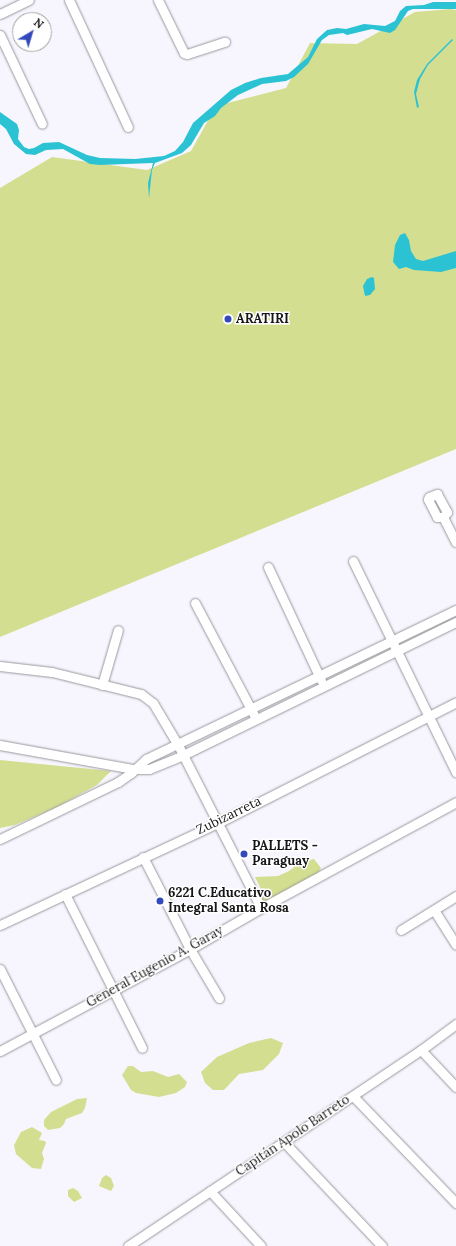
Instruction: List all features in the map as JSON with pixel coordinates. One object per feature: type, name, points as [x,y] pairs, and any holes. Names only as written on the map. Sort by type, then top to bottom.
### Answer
[{"type":"street","points":[[0,14],[29,0]]},
{"type":"street","points":[[69,0],[128,127]]},
{"type":"street","points":[[158,0],[184,53],[187,54],[225,42]]},
{"type":"street","points":[[0,34],[42,124]]},
{"type":"street","points":[[443,517],[456,542]]},
{"type":"street","points":[[353,561],[456,772]]},
{"type":"street","points":[[268,567],[325,686]]},
{"type":"street","points":[[195,603],[252,709],[256,720]]},
{"type":"street","points":[[0,839],[118,782],[127,777],[146,759],[178,745],[456,610]]},
{"type":"street","points":[[0,746],[134,769],[149,769],[183,755],[456,622]]},
{"type":"street","points":[[102,684],[118,630]]},
{"type":"street","points":[[0,666],[52,672],[102,684],[141,694],[154,703],[178,745],[260,908]]},
{"type":"street","name":"Zubizarreta","points":[[0,925],[142,857],[218,823],[456,702]]},
{"type":"street","name":"General Eugenio A. Garay","points":[[0,1051],[190,949],[260,908],[456,802]]},
{"type":"street","points":[[142,857],[190,949],[219,998]]},
{"type":"street","points":[[65,894],[142,1048]]},
{"type":"street","points":[[401,930],[456,896]]},
{"type":"street","points":[[434,910],[456,945]]},
{"type":"street","points":[[0,969],[56,1080]]},
{"type":"street","name":"Capitán Apolo Barreto","points":[[134,1244],[210,1191],[421,1050],[456,1024]]},
{"type":"street","points":[[421,1050],[456,1086]]},
{"type":"street","points":[[353,1096],[456,1203]]},
{"type":"street","points":[[284,1142],[382,1246]]},
{"type":"street","points":[[210,1191],[261,1246]]},
{"type":"green space","name":"ARATIRI","points":[[450,9],[456,10],[456,449],[0,637],[0,188],[52,157],[147,170],[191,151],[216,106],[286,88],[310,43],[357,44],[415,12]]},
{"type":"green space","points":[[0,760],[111,771],[97,785],[57,807],[15,825],[0,828]]},
{"type":"green space","points":[[314,859],[321,868],[318,873],[282,898],[278,905],[264,903],[261,899],[260,887],[255,877],[278,876],[289,871],[302,861]]},
{"type":"green space","points":[[271,1038],[283,1043],[279,1054],[263,1070],[239,1074],[224,1090],[213,1090],[205,1083],[201,1072],[217,1057],[249,1043]]},
{"type":"green space","points":[[128,1066],[133,1066],[141,1072],[153,1071],[168,1077],[179,1074],[187,1082],[185,1087],[176,1093],[159,1097],[136,1093],[131,1090],[122,1075]]},
{"type":"green space","points":[[87,1098],[85,1108],[82,1113],[66,1119],[60,1128],[48,1130],[44,1126],[44,1120],[51,1112],[77,1099]]},
{"type":"green space","points":[[32,1127],[42,1133],[39,1140],[45,1141],[46,1143],[42,1153],[44,1159],[41,1169],[32,1168],[16,1154],[14,1145],[21,1132]]},
{"type":"green space","points":[[106,1175],[111,1178],[114,1186],[111,1191],[99,1186],[102,1178]]},
{"type":"green space","points":[[73,1188],[78,1191],[82,1198],[74,1202],[68,1196],[68,1190]]},
{"type":"water","points":[[433,2],[456,2],[456,9],[413,9],[408,11],[395,30],[390,33],[372,29],[347,35],[343,33],[329,35],[322,40],[308,64],[294,77],[286,81],[262,84],[238,95],[221,108],[215,116],[204,123],[191,145],[182,153],[155,163],[152,170],[149,198],[148,183],[153,163],[90,164],[63,149],[46,150],[35,155],[26,154],[14,144],[6,129],[0,124],[0,112],[17,124],[19,130],[18,139],[24,147],[29,149],[43,143],[59,142],[87,155],[100,158],[135,159],[164,156],[175,151],[183,142],[193,123],[231,90],[245,83],[261,78],[288,74],[308,57],[317,39],[327,30],[337,28],[346,29],[364,24],[385,26],[395,21],[400,11],[406,6],[424,5]]},
{"type":"water","points":[[452,39],[453,40],[428,65],[420,79],[416,94],[419,107],[417,108],[414,92],[417,80],[427,64]]},
{"type":"water","points":[[405,233],[409,240],[411,251],[416,259],[423,261],[456,251],[456,268],[441,272],[414,270],[406,267],[399,269],[393,262],[395,245],[400,235]]},
{"type":"water","points":[[372,277],[374,278],[375,289],[370,295],[365,296],[363,286],[367,279]]},
{"type":"place","name":"ARATIRI","points":[[228,319]]},
{"type":"place","name":"PALLETS - Paraguay","points":[[244,854]]},
{"type":"place","name":"6221 C.Educativo Integral Santa Rosa","points":[[160,901]]}]
